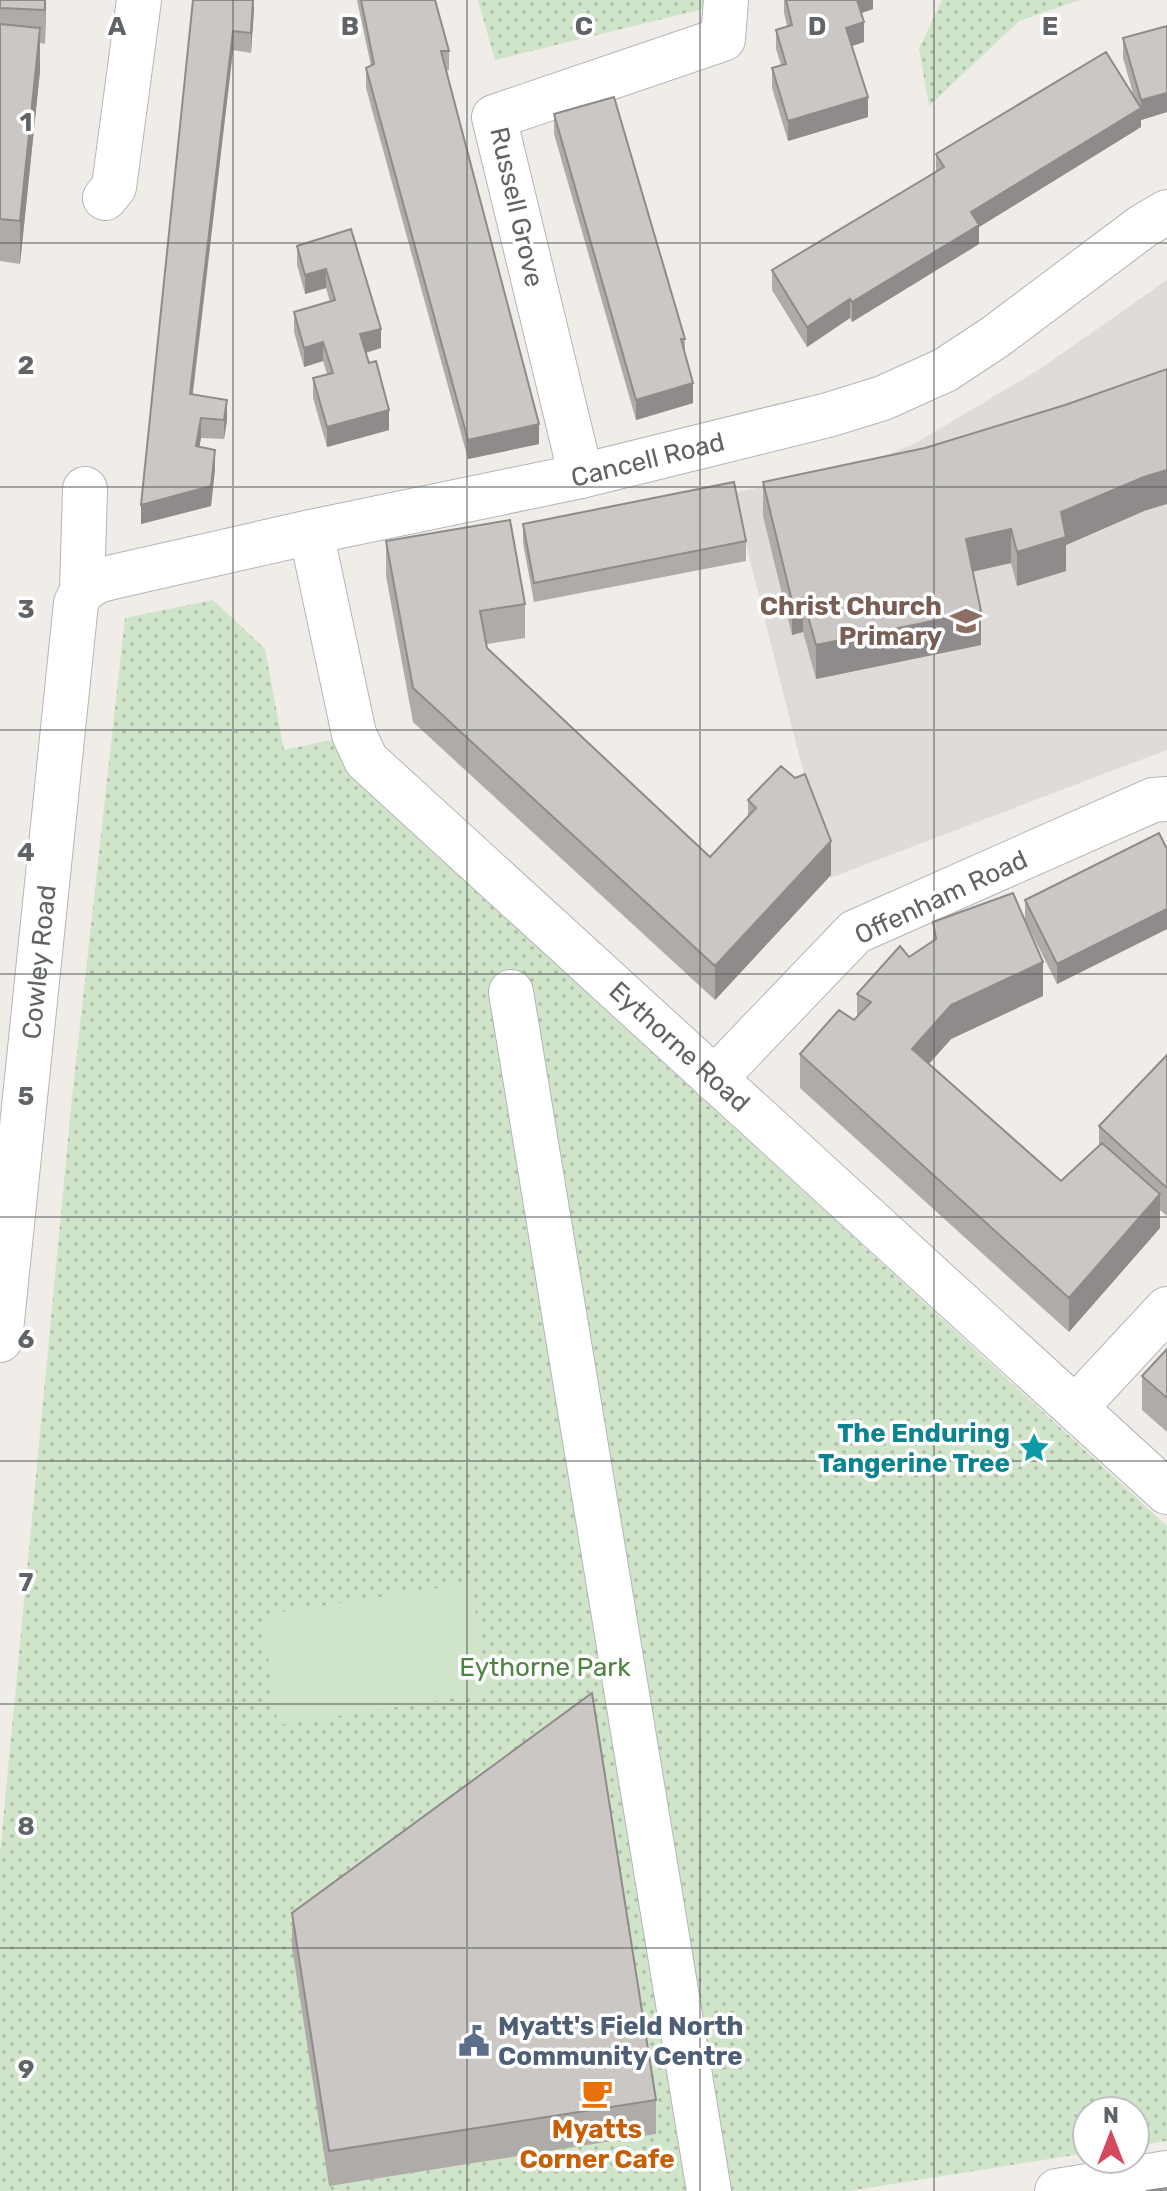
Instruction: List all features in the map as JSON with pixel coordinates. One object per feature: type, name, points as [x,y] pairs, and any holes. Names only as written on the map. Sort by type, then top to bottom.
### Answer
[{"type":"street","points":[[105,198],[114,187],[139,0]]},
{"type":"street","name":"Russell Grove","points":[[581,476],[494,117],[723,39],[726,0]]},
{"type":"street","name":"Cancell Road","points":[[82,591],[97,581],[311,532],[581,476],[828,415],[883,398],[945,370],[995,337],[1143,226],[1167,212]]},
{"type":"street","name":"Cowley Road","points":[[1,1325],[76,603],[82,591],[85,489]]},
{"type":"street","name":"Eythorne Road","points":[[311,532],[354,734],[366,760],[1167,1492]]},
{"type":"street","name":"Offenham Road","points":[[714,1079],[855,932],[1153,800],[1167,799]]},
{"type":"street","points":[[511,992],[709,2191]]},
{"type":"street","points":[[1075,1408],[1167,1309]]},
{"type":"street","points":[[1057,2191],[1167,2173]]},
{"type":"shaded area","name":"Christ Church Primary","points":[[1167,280],[1167,750],[830,878],[733,493],[860,466],[914,444],[1040,369]]},
{"type":"green space","points":[[478,0],[704,0],[703,9],[495,60]]},
{"type":"green space","points":[[942,0],[1080,0],[1019,21],[929,106],[919,49]]},
{"type":"green space","name":"Eythorne Park","points":[[213,600],[265,649],[284,750],[336,739],[343,762],[357,780],[1167,1526],[1167,2141],[1151,2144],[1151,2095],[1071,2095],[1071,2156],[848,2191],[0,2191],[0,1854],[72,1098],[125,618]]},
{"type":"green space","points":[[471,1583],[488,1693],[278,1725],[262,1615]]},
{"type":"building","points":[[0,0],[45,0],[45,10],[0,8]]},
{"type":"building","points":[[193,0],[253,0],[251,33],[233,31],[190,394],[227,400],[224,420],[201,418],[196,446],[215,450],[211,486],[141,505]]},
{"type":"building","points":[[361,0],[435,0],[449,51],[441,51],[539,424],[468,440],[366,68],[374,64]]},
{"type":"building","points":[[786,0],[857,0],[864,22],[846,28],[868,97],[788,121],[772,68],[786,64],[776,30],[792,25]]},
{"type":"building","points":[[0,24],[40,28],[20,221],[0,219]]},
{"type":"building","points":[[1167,26],[1167,93],[1141,100],[1123,38]]},
{"type":"building","points":[[1106,52],[1141,108],[971,212],[979,225],[807,327],[772,270],[944,167],[936,154]]},
{"type":"building","points":[[614,97],[685,339],[681,339],[693,383],[636,400],[554,114]]},
{"type":"building","points":[[351,229],[381,329],[360,334],[369,363],[376,361],[389,410],[327,427],[313,378],[333,373],[323,342],[304,348],[294,312],[335,300],[326,269],[305,275],[297,246]]},
{"type":"building","points":[[1167,369],[1167,470],[1061,512],[1066,537],[1017,552],[1011,529],[966,539],[981,611],[816,645],[803,598],[792,601],[763,482],[925,448],[1065,405]]},
{"type":"building","points":[[734,482],[746,541],[534,583],[523,524]]},
{"type":"building","points":[[510,520],[525,604],[480,611],[487,648],[710,857],[756,808],[748,800],[781,766],[795,778],[805,774],[831,841],[715,966],[413,688],[386,541]]},
{"type":"building","points":[[1159,833],[1167,849],[1167,909],[1057,964],[1025,900]]},
{"type":"building","points":[[1013,893],[1043,962],[951,1005],[912,1049],[1061,1181],[1102,1143],[1160,1194],[1069,1298],[800,1054],[839,1010],[854,1020],[871,1002],[857,994],[900,946],[909,957],[936,939],[933,922]]},
{"type":"building","points":[[1167,1055],[1167,1188],[1099,1126]]},
{"type":"building","points":[[1167,1349],[1167,1398],[1142,1376]]},
{"type":"building","name":"Myatt's Field North Community Centre","points":[[592,1693],[656,2100],[329,2151],[292,1913]]},
{"type":"place","name":"Christ Church Primary","points":[[966,621]]},
{"type":"place","name":"The Enduring Tangerine Tree","points":[[1034,1448]]},
{"type":"place","name":"Myatt's Field North Community Centre","points":[[474,2041]]},
{"type":"place","name":"Myatts Corner Cafe","points":[[597,2093]]}]
